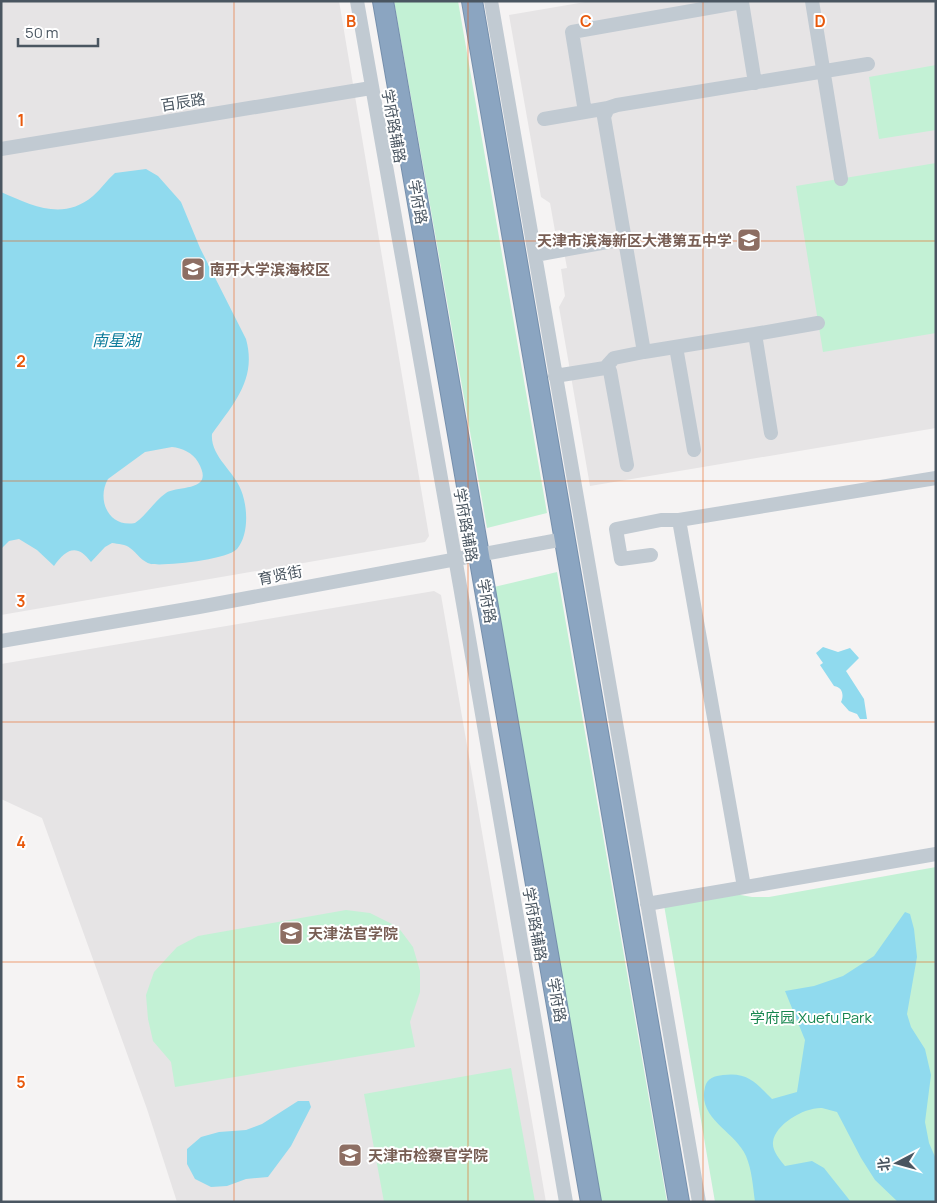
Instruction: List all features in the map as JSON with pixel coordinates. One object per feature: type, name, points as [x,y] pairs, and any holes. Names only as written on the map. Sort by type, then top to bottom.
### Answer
[{"type":"highway","name":"学府路","points":[[383,1],[591,1202]]},
{"type":"highway","points":[[472,1],[679,1202]]},
{"type":"street","name":"学府路辅路","points":[[357,1],[566,1202]]},
{"type":"street","points":[[491,1],[699,1202]]},
{"type":"street","points":[[812,1],[825,71],[841,179]]},
{"type":"street","points":[[585,112],[572,32],[742,2],[755,83]]},
{"type":"street","points":[[544,120],[617,105],[868,64]]},
{"type":"street","name":"百辰路","points":[[1,149],[371,88]]},
{"type":"street","points":[[608,108],[604,117],[644,352]]},
{"type":"street","points":[[535,255],[624,239]]},
{"type":"street","points":[[556,376],[605,368],[614,358],[818,323]]},
{"type":"street","points":[[755,334],[771,433]]},
{"type":"street","points":[[676,347],[694,450]]},
{"type":"street","points":[[605,368],[610,371],[627,466]]},
{"type":"street","points":[[651,555],[622,560],[616,529],[661,520],[680,520],[936,478]]},
{"type":"street","points":[[680,520],[744,887]]},
{"type":"street","name":"育贤街","points":[[1,641],[199,607],[564,539]]},
{"type":"street","points":[[648,904],[936,854]]},
{"type":"shaded area","name":"南开大学滨海校区","points":[[1,1],[339,1],[429,536],[425,542],[1,615]]},
{"type":"shaded area","name":"天津市滨海新区大港第五中学","points":[[591,1],[936,1],[936,428],[590,486],[559,307],[565,296],[561,269],[567,268],[560,230],[555,231],[550,203],[541,197],[509,15]]},
{"type":"shaded area","name":"天津法官学院","points":[[434,591],[441,595],[546,1202],[177,1202],[147,1109],[42,818],[1,799],[1,664]]},
{"type":"green space","points":[[394,1],[458,1],[547,513],[487,528]]},
{"type":"green space","points":[[936,65],[936,130],[879,139],[869,77]]},
{"type":"green space","points":[[936,163],[936,333],[823,352],[796,186]]},
{"type":"green space","points":[[557,572],[667,1202],[600,1202],[494,587]]},
{"type":"green space","name":"学府园 Xuefu Park","points":[[936,867],[936,1202],[715,1202],[664,905],[735,894],[769,897]]},
{"type":"green space","points":[[346,910],[370,913],[398,927],[413,947],[420,971],[420,992],[410,1022],[415,1047],[175,1087],[171,1062],[153,1041],[148,1019],[146,995],[154,972],[177,947],[198,936]]},
{"type":"green space","points":[[511,1068],[535,1202],[384,1202],[364,1094]]},
{"type":"water","name":"南星湖","points":[[146,169],[158,176],[181,202],[200,248],[246,339],[249,353],[246,378],[235,401],[212,434],[212,442],[218,456],[241,490],[246,512],[244,536],[237,549],[231,553],[209,559],[182,563],[151,564],[128,547],[112,543],[105,547],[91,562],[81,552],[72,550],[67,552],[54,566],[37,550],[19,539],[9,541],[1,549],[1,192],[48,209],[70,208],[82,204],[93,196],[115,173]],"holes":[[[172,447],[183,450],[196,459],[202,472],[202,479],[199,483],[166,493],[135,523],[118,521],[112,517],[104,503],[105,487],[108,479],[145,452]]]},
{"type":"water","points":[[823,647],[838,652],[850,648],[859,658],[846,671],[864,699],[867,719],[860,719],[857,714],[849,711],[841,702],[841,690],[834,686],[820,665],[823,663],[816,653]]},
{"type":"water","points":[[905,912],[910,914],[914,929],[917,957],[907,1014],[911,1027],[925,1049],[931,1075],[925,1122],[929,1143],[936,1159],[936,1202],[898,1202],[875,1180],[837,1112],[815,1108],[792,1118],[779,1129],[773,1142],[774,1149],[785,1166],[812,1161],[824,1168],[851,1202],[755,1202],[751,1173],[746,1156],[741,1147],[718,1124],[706,1108],[704,1098],[706,1084],[717,1076],[732,1074],[745,1077],[756,1083],[772,1099],[797,1092],[805,1040],[785,991],[814,986],[843,976],[874,956]]},
{"type":"water","points":[[298,1101],[309,1101],[311,1107],[291,1146],[268,1177],[246,1179],[227,1186],[211,1187],[195,1179],[187,1164],[187,1149],[201,1137],[219,1132],[246,1130],[262,1124]]},
{"type":"place","name":"天津市滨海新区大港第五中学","points":[[749,240]]},
{"type":"place","name":"南开大学滨海校区","points":[[193,269]]},
{"type":"place","name":"天津法官学院","points":[[291,933]]},
{"type":"place","name":"天津市检察官学院","points":[[350,1155]]}]
